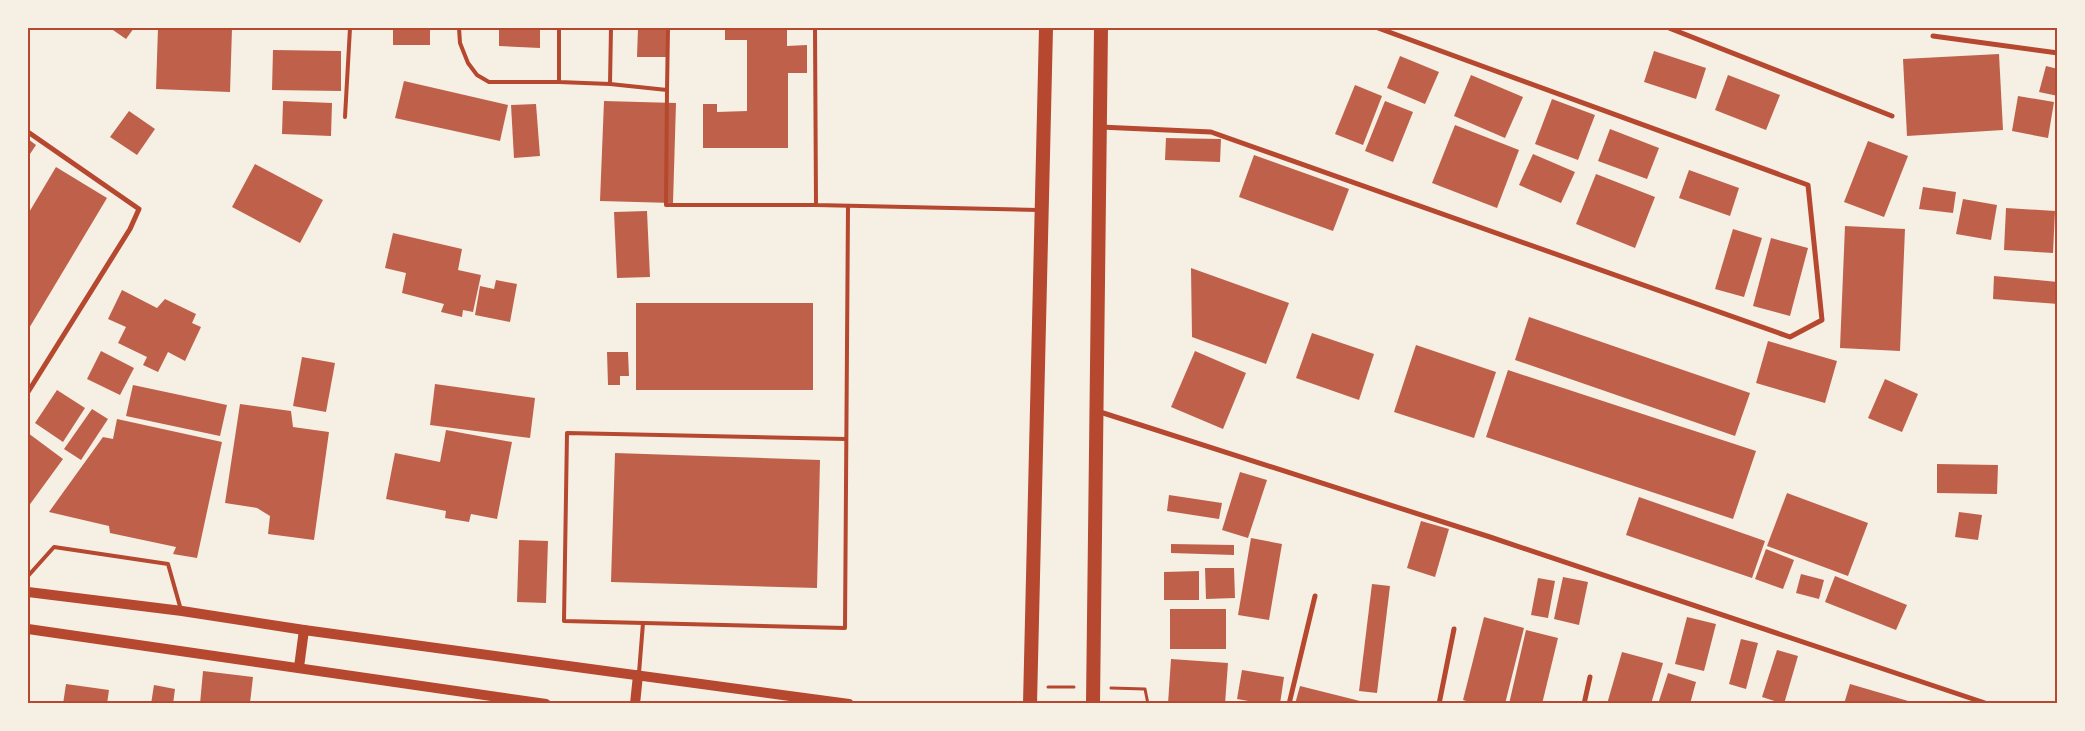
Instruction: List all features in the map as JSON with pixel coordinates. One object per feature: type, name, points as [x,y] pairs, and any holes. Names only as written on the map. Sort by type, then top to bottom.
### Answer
[{"type":"highway","points":[[1030,704],[1046,28]]},
{"type":"highway","points":[[1093,704],[1101,28]]},
{"type":"main road","points":[[28,592],[182,611],[304,630],[849,704]]},
{"type":"main road","points":[[28,629],[546,704]]},
{"type":"main road","points":[[299,667],[304,630]]},
{"type":"main road","points":[[635,704],[638,675]]},
{"type":"street","points":[[1100,127],[1211,132],[1790,337],[1822,320],[1808,185],[1378,28]]},
{"type":"street","points":[[1669,28],[1892,116]]},
{"type":"street","points":[[1933,36],[2058,53]]},
{"type":"street","points":[[28,132],[139,209],[130,229],[28,392]]},
{"type":"street","points":[[1096,411],[1490,537],[1988,704]]},
{"type":"street","points":[[1290,704],[1314,596]]},
{"type":"street","points":[[1439,704],[1454,629]]},
{"type":"street","points":[[1584,704],[1590,678]]},
{"type":"lane","points":[[346,117],[350,28]]},
{"type":"lane","points":[[459,28],[460,43],[468,63],[477,75],[489,82],[610,84],[667,90]]},
{"type":"lane","points":[[559,28],[559,82]]},
{"type":"lane","points":[[610,84],[611,28]]},
{"type":"lane","points":[[668,28],[666,205],[816,205],[1041,210]]},
{"type":"lane","points":[[815,28],[816,205]]},
{"type":"lane","points":[[846,440],[567,433],[564,622],[845,628],[848,206]]},
{"type":"lane","points":[[28,576],[54,546],[168,564],[182,611]]},
{"type":"lane","points":[[638,675],[643,623]]},
{"type":"path","points":[[1145,689],[1148,704]]},
{"type":"building","points":[[110,28],[134,28],[126,39]]},
{"type":"building","points":[[158,28],[232,28],[230,92],[156,89]]},
{"type":"building","points":[[393,28],[430,28],[430,45],[393,45]]},
{"type":"building","points":[[499,28],[540,28],[540,48],[499,46]]},
{"type":"building","points":[[638,28],[667,28],[666,57],[637,57]]},
{"type":"building","points":[[725,28],[787,28],[787,46],[807,45],[807,73],[788,73],[788,148],[703,148],[703,104],[717,104],[717,112],[747,111],[747,40],[725,40]]},
{"type":"building","points":[[273,50],[341,51],[341,91],[272,90]]},
{"type":"building","points":[[1654,51],[1706,68],[1696,99],[1644,82]]},
{"type":"building","points":[[1999,54],[2003,130],[1907,136],[1903,59]]},
{"type":"building","points":[[1400,56],[1439,72],[1425,104],[1387,88]]},
{"type":"building","points":[[2046,66],[2058,69],[2058,96],[2039,92]]},
{"type":"building","points":[[1471,75],[1523,97],[1505,138],[1454,116]]},
{"type":"building","points":[[1728,75],[1780,95],[1766,130],[1715,110]]},
{"type":"building","points":[[404,81],[508,105],[500,141],[395,118]]},
{"type":"building","points":[[1355,85],[1382,96],[1363,145],[1335,134]]},
{"type":"building","points":[[2018,96],[2054,102],[2048,138],[2012,131]]},
{"type":"building","points":[[1552,99],[1595,115],[1578,160],[1535,144]]},
{"type":"building","points":[[283,101],[332,103],[331,136],[282,134]]},
{"type":"building","points":[[604,101],[676,103],[673,203],[600,201]]},
{"type":"building","points":[[1385,101],[1413,112],[1393,162],[1365,151]]},
{"type":"building","points":[[536,104],[540,156],[514,158],[511,105]]},
{"type":"building","points":[[129,111],[155,129],[137,155],[110,137]]},
{"type":"building","points":[[1455,125],[1519,150],[1497,208],[1432,183]]},
{"type":"building","points":[[1610,129],[1659,148],[1647,179],[1598,161]]},
{"type":"building","points":[[1166,138],[1221,139],[1220,162],[1165,160]]},
{"type":"building","points":[[28,139],[36,145],[28,157]]},
{"type":"building","points":[[1868,141],[1908,156],[1884,217],[1844,202]]},
{"type":"building","points":[[1533,154],[1575,172],[1561,203],[1519,185]]},
{"type":"building","points":[[1254,155],[1349,189],[1333,231],[1239,197]]},
{"type":"building","points":[[255,164],[323,200],[300,243],[232,207]]},
{"type":"building","points":[[56,167],[107,198],[28,330],[28,214]]},
{"type":"building","points":[[1689,170],[1739,188],[1730,216],[1679,198]]},
{"type":"building","points":[[1596,174],[1655,197],[1635,248],[1576,224]]},
{"type":"building","points":[[1923,187],[1956,192],[1953,213],[1919,209]]},
{"type":"building","points":[[1963,199],[1997,205],[1991,240],[1956,234]]},
{"type":"building","points":[[2006,208],[2055,211],[2053,253],[2004,250]]},
{"type":"building","points":[[647,211],[650,277],[617,278],[614,212]]},
{"type":"building","points":[[1845,226],[1905,229],[1900,351],[1840,348]]},
{"type":"building","points":[[1733,229],[1762,238],[1744,297],[1715,289]]},
{"type":"building","points":[[393,233],[462,249],[458,270],[481,275],[473,312],[463,310],[462,317],[441,312],[444,304],[402,293],[406,273],[385,268]]},
{"type":"building","points":[[1771,238],[1808,248],[1790,316],[1753,306]]},
{"type":"building","points":[[1191,268],[1289,303],[1266,364],[1192,337]]},
{"type":"building","points":[[1994,276],[2058,282],[2058,304],[1993,299]]},
{"type":"building","points":[[496,280],[517,284],[510,322],[475,315],[480,286],[494,289]]},
{"type":"building","points":[[122,290],[157,308],[165,299],[196,314],[192,323],[201,327],[185,361],[168,352],[158,372],[143,365],[147,357],[118,343],[126,327],[108,319]]},
{"type":"building","points":[[636,303],[813,303],[813,390],[636,390]]},
{"type":"building","points":[[1529,317],[1750,393],[1735,436],[1515,360]]},
{"type":"building","points":[[1312,333],[1374,354],[1359,400],[1296,378]]},
{"type":"building","points":[[1768,341],[1837,361],[1825,403],[1756,383]]},
{"type":"building","points":[[1416,345],[1496,372],[1474,438],[1394,412]]},
{"type":"building","points":[[101,351],[134,368],[120,395],[87,379]]},
{"type":"building","points":[[1195,351],[1246,373],[1223,429],[1171,407]]},
{"type":"building","points":[[607,352],[628,352],[629,376],[620,376],[620,385],[608,385]]},
{"type":"building","points":[[302,357],[335,363],[326,412],[293,406]]},
{"type":"building","points":[[1508,370],[1756,451],[1733,519],[1486,437]]},
{"type":"building","points":[[1885,379],[1918,394],[1902,432],[1868,418]]},
{"type":"building","points":[[435,384],[535,398],[530,438],[430,425]]},
{"type":"building","points":[[133,385],[227,405],[220,436],[126,416]]},
{"type":"building","points":[[57,390],[85,408],[63,442],[35,423]]},
{"type":"building","points":[[240,404],[291,411],[293,427],[329,432],[314,540],[268,534],[270,516],[257,508],[225,503]]},
{"type":"building","points":[[92,409],[108,419],[81,460],[64,449]]},
{"type":"building","points":[[117,419],[222,442],[197,558],[173,554],[176,547],[110,533],[109,526],[49,512],[103,437],[113,439]]},
{"type":"building","points":[[446,430],[512,442],[497,519],[471,514],[469,522],[445,518],[446,511],[386,499],[395,453],[440,462]]},
{"type":"building","points":[[28,433],[63,459],[28,507]]},
{"type":"building","points":[[615,453],[820,460],[817,588],[611,582]]},
{"type":"building","points":[[1937,464],[1998,465],[1997,494],[1937,493]]},
{"type":"building","points":[[1240,472],[1267,480],[1248,538],[1222,530]]},
{"type":"building","points":[[1787,493],[1868,523],[1848,576],[1767,546]]},
{"type":"building","points":[[1169,495],[1222,503],[1219,519],[1167,511]]},
{"type":"building","points":[[1639,497],[1765,541],[1752,578],[1626,535]]},
{"type":"building","points":[[1959,512],[1982,515],[1978,540],[1955,537]]},
{"type":"building","points":[[1421,521],[1449,529],[1435,577],[1407,568]]},
{"type":"building","points":[[1251,538],[1282,544],[1269,620],[1238,615]]},
{"type":"building","points":[[519,540],[548,541],[546,603],[517,602]]},
{"type":"building","points":[[1171,544],[1234,545],[1234,555],[1171,553]]},
{"type":"building","points":[[1766,549],[1794,560],[1783,589],[1755,579]]},
{"type":"building","points":[[1205,568],[1234,568],[1235,598],[1206,599]]},
{"type":"building","points":[[1199,571],[1199,600],[1164,600],[1164,572]]},
{"type":"building","points":[[1801,574],[1824,580],[1819,599],[1796,593]]},
{"type":"building","points":[[1835,576],[1907,605],[1896,630],[1825,602]]},
{"type":"building","points":[[1563,577],[1588,582],[1579,625],[1554,619]]},
{"type":"building","points":[[1538,578],[1555,581],[1548,618],[1531,615]]},
{"type":"building","points":[[1372,584],[1390,586],[1377,693],[1359,691]]},
{"type":"building","points":[[1170,609],[1226,609],[1226,649],[1170,649]]},
{"type":"building","points":[[1484,617],[1524,628],[1505,704],[1476,704],[1463,700]]},
{"type":"building","points":[[1687,617],[1716,624],[1704,671],[1675,664]]},
{"type":"building","points":[[1526,630],[1558,638],[1542,704],[1509,704]]},
{"type":"building","points":[[1741,639],[1758,643],[1746,689],[1729,684]]},
{"type":"building","points":[[1777,650],[1798,656],[1784,704],[1762,697]]},
{"type":"building","points":[[1622,652],[1663,663],[1651,704],[1607,704]]},
{"type":"building","points":[[1171,659],[1228,663],[1225,704],[1168,704]]},
{"type":"building","points":[[1242,670],[1284,677],[1280,704],[1265,704],[1237,699]]},
{"type":"building","points":[[203,671],[253,677],[250,703],[234,701],[234,704],[200,704]]},
{"type":"building","points":[[1668,673],[1696,682],[1690,704],[1658,704]]},
{"type":"building","points":[[66,684],[109,690],[107,704],[63,704]]},
{"type":"building","points":[[1850,684],[1915,703],[1915,704],[1844,704]]},
{"type":"building","points":[[154,685],[175,689],[173,704],[151,704]]},
{"type":"building","points":[[1300,686],[1368,703],[1368,704],[1295,704]]}]
